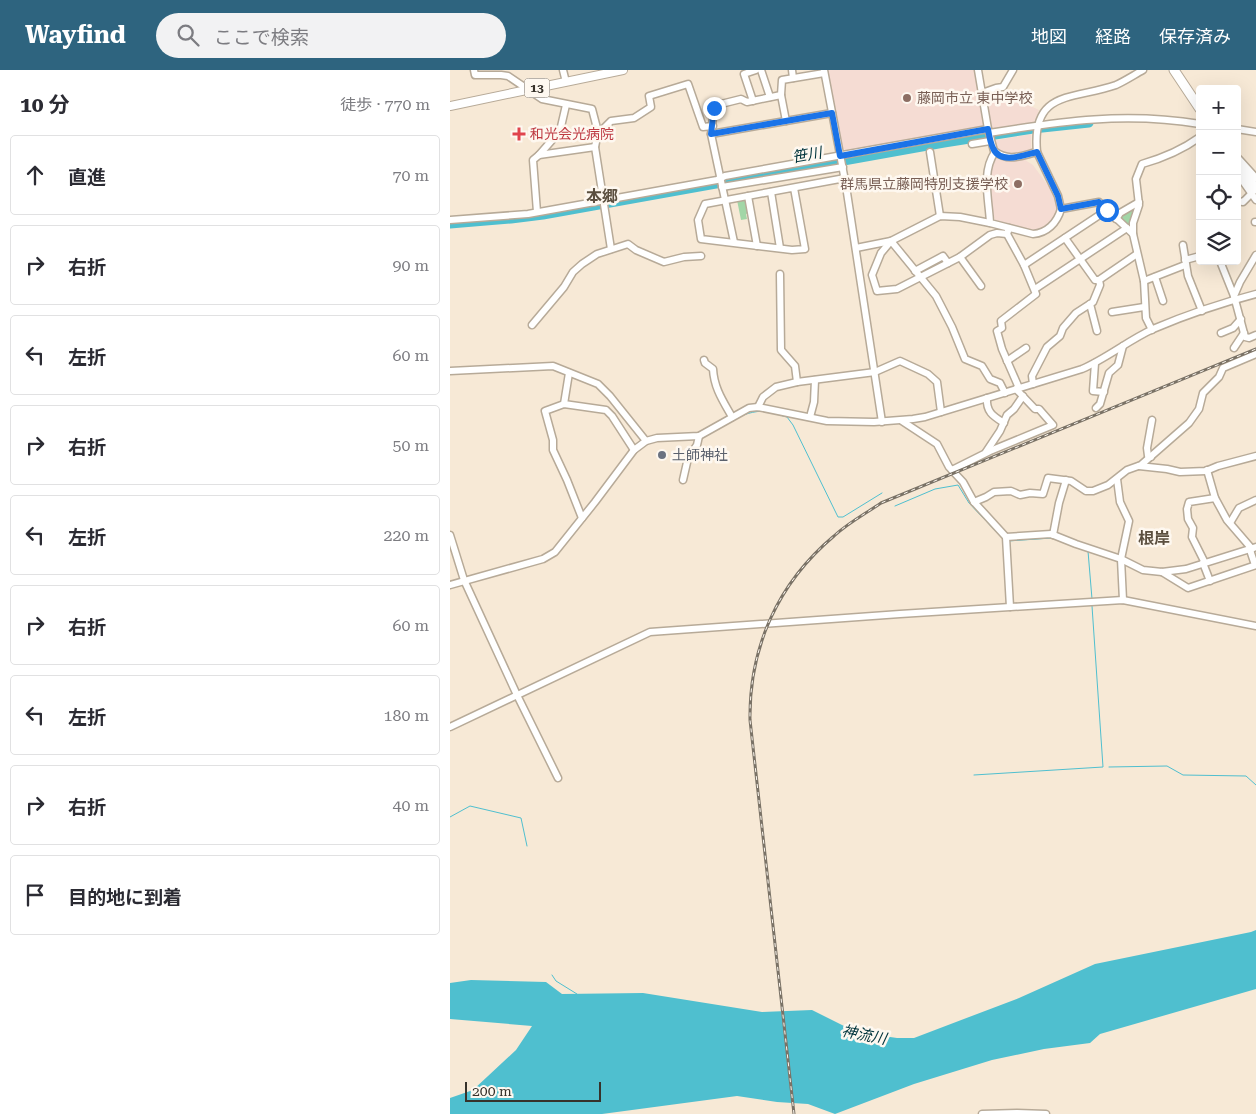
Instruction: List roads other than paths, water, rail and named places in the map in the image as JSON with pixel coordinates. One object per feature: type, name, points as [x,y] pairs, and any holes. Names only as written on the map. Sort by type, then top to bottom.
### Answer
[{"type":"highway","points":[[1174,70],[1196,103]]},
{"type":"highway","points":[[1241,171],[1254,194]]},
{"type":"main road","name":"13","points":[[450,106],[623,70]]},
{"type":"street","points":[[474,70],[475,76],[508,76],[542,99],[592,109],[598,132],[595,147],[611,249]]},
{"type":"street","points":[[564,70],[566,82]]},
{"type":"street","points":[[753,101],[744,74],[756,70]]},
{"type":"street","points":[[761,70],[770,97]]},
{"type":"street","points":[[792,70],[793,78]]},
{"type":"street","points":[[978,70],[990,141],[995,152],[1005,158],[1037,152]]},
{"type":"street","points":[[982,93],[1003,87],[1013,70]]},
{"type":"street","points":[[856,248],[890,241],[940,216],[967,218],[990,223],[1008,231],[1033,234],[1039,234],[1051,228],[1061,209],[1058,196],[1037,152],[1036,127],[1046,110],[1056,102],[1069,96],[1116,84],[1143,70]]},
{"type":"street","points":[[786,121],[781,95],[782,80],[824,71],[845,178],[882,422]]},
{"type":"street","points":[[598,132],[611,121],[634,118],[646,111],[651,106],[649,96],[688,84],[703,127],[713,126]]},
{"type":"street","points":[[734,242],[711,134],[714,108],[717,105],[741,99],[747,102],[781,95]]},
{"type":"street","points":[[537,212],[533,160],[560,131],[566,105]]},
{"type":"street","points":[[711,134],[832,113]]},
{"type":"street","points":[[450,220],[537,212],[722,183],[842,162],[988,131],[1036,127],[1068,120],[1130,117],[1196,123]]},
{"type":"street","points":[[1241,130],[1256,132]]},
{"type":"street","points":[[1152,330],[1146,318],[1144,281],[1133,234],[1133,224],[1139,202],[1136,179],[1142,164],[1160,159],[1196,140]]},
{"type":"street","points":[[972,144],[990,141]]},
{"type":"street","points":[[539,155],[595,147]]},
{"type":"street","points":[[930,152],[940,216]]},
{"type":"street","points":[[990,223],[987,174],[990,160],[995,152]]},
{"type":"street","points":[[1241,161],[1256,178]]},
{"type":"street","points":[[722,183],[724,176],[842,162]]},
{"type":"street","points":[[1239,175],[1254,194],[1241,202]]},
{"type":"street","points":[[794,188],[805,249],[792,250],[702,238],[698,220],[705,204],[845,178]]},
{"type":"street","points":[[771,192],[780,248]]},
{"type":"street","points":[[748,196],[757,246]]},
{"type":"street","points":[[1061,209],[1099,202],[1133,234]]},
{"type":"street","points":[[1116,219],[1120,213],[1139,202]]},
{"type":"street","points":[[1024,265],[1107,210]]},
{"type":"street","points":[[1035,289],[1127,228]]},
{"type":"street","points":[[890,241],[881,253],[872,275],[877,292],[897,289],[960,257],[990,235],[1008,231]]},
{"type":"street","points":[[952,470],[986,452],[1053,425],[1018,389],[997,331],[1002,328],[1001,321],[1036,294],[1008,231]]},
{"type":"street","points":[[1065,238],[1095,280],[1099,280]]},
{"type":"street","points":[[890,241],[936,296],[952,327],[965,359],[982,366],[990,379],[1000,384],[1005,393]]},
{"type":"street","points":[[532,325],[564,287],[573,272],[597,254],[628,244],[636,250],[664,262],[684,257],[701,256]]},
{"type":"street","points":[[1183,245],[1191,286],[1202,311]]},
{"type":"street","points":[[1099,280],[1137,254]]},
{"type":"street","points":[[1235,298],[1240,282],[1256,255]]},
{"type":"street","points":[[915,271],[943,256],[948,263]]},
{"type":"street","points":[[960,257],[981,286]]},
{"type":"street","points":[[1144,281],[1196,258]]},
{"type":"street","points":[[1222,265],[1235,298],[1245,337],[1256,336]]},
{"type":"street","points":[[780,274],[781,350],[795,366],[797,382]]},
{"type":"street","points":[[1155,277],[1163,302]]},
{"type":"street","points":[[1033,384],[1032,376],[1047,347],[1060,336],[1076,313],[1092,302],[1100,285],[1099,280]]},
{"type":"street","points":[[450,585],[543,559],[555,552],[634,450],[646,441],[657,438],[698,436],[749,408],[758,406],[827,421],[882,422],[926,417],[1095,363],[1152,330],[1235,298],[1256,294]]},
{"type":"street","points":[[1090,304],[1097,331]]},
{"type":"street","points":[[1112,312],[1144,307]]},
{"type":"street","points":[[1221,333],[1233,328],[1241,319]]},
{"type":"street","points":[[1234,348],[1244,334]]},
{"type":"street","points":[[1096,408],[1100,404],[1109,373],[1118,365],[1123,346]]},
{"type":"street","points":[[1007,361],[1026,348]]},
{"type":"street","points":[[974,502],[986,498],[994,492],[1011,492],[1020,495],[1030,493],[1043,494],[1048,478],[1071,481],[1086,491],[1093,491],[1108,485],[1117,480],[1127,470],[1139,466],[1151,457],[1188,423],[1199,409],[1203,393],[1219,377],[1223,368],[1256,354]]},
{"type":"street","points":[[704,360],[713,369],[714,382],[721,399],[732,417]]},
{"type":"street","points":[[758,406],[763,397],[776,387],[797,382],[875,372],[900,362],[928,374],[937,382],[941,412]]},
{"type":"street","points":[[1095,363],[1093,391],[1104,392]]},
{"type":"street","points":[[450,370],[553,366],[598,384],[646,441]]},
{"type":"street","points":[[564,404],[569,372]]},
{"type":"street","points":[[810,417],[814,402],[815,380]]},
{"type":"street","points":[[986,452],[1007,415],[1023,396]]},
{"type":"street","points":[[987,398],[986,406],[991,415],[1004,423]]},
{"type":"street","points":[[582,518],[553,450],[553,440],[545,411],[564,404],[606,410],[634,450]]},
{"type":"street","points":[[1151,457],[1148,456],[1147,448],[1152,420]]},
{"type":"street","points":[[902,421],[937,444],[949,467],[964,482],[974,502],[1006,537],[1010,607]]},
{"type":"street","points":[[683,480],[688,458],[697,445],[698,436]]},
{"type":"street","points":[[1139,466],[1180,472],[1208,470],[1256,456]]},
{"type":"street","points":[[1162,572],[1188,588],[1256,565],[1252,549],[1230,523],[1215,498],[1208,470]]},
{"type":"street","points":[[1053,535],[1059,503],[1066,480]]},
{"type":"street","points":[[1117,480],[1120,502],[1128,521],[1121,559],[1123,600]]},
{"type":"street","points":[[1210,581],[1192,536],[1193,528],[1188,519],[1187,509],[1189,502],[1215,498]]},
{"type":"street","points":[[1230,523],[1239,508],[1256,500]]},
{"type":"street","points":[[450,535],[464,580],[558,778]]},
{"type":"street","points":[[1006,537],[1053,535],[1121,559],[1144,570],[1162,572],[1173,572],[1252,549]]},
{"type":"street","points":[[450,727],[650,632],[1123,600],[1256,626]]},
{"type":"street","points":[[982,1114],[1046,1114]]},
{"type":"water","name":"神流川","points":[[1256,930],[1256,989],[1100,1034],[1090,1043],[1044,1049],[992,1060],[914,1084],[835,1114],[808,1104],[737,1096],[602,1114],[450,1114],[450,1098],[473,1090],[516,1050],[532,1026],[450,1019],[450,983],[471,980],[546,982],[562,994],[643,993],[762,1012],[812,1010],[856,1032],[897,1038],[914,1038],[1019,998],[1095,964]]},
{"type":"waterway","name":"笹川","points":[[450,224],[543,215],[944,143],[1033,129],[1089,123]]},
{"type":"waterway","points":[[733,421],[748,413],[765,411]]},
{"type":"waterway","points":[[769,412],[787,417],[793,425],[838,517],[843,517],[882,493]]},
{"type":"waterway","points":[[895,506],[935,489],[958,485],[969,503],[1004,540]]},
{"type":"waterway","points":[[1008,541],[1052,538]]},
{"type":"waterway","points":[[1088,551],[1092,599]]},
{"type":"waterway","points":[[974,775],[1103,767],[1092,606]]},
{"type":"waterway","points":[[1109,767],[1167,766],[1183,775],[1246,776],[1256,785]]},
{"type":"waterway","points":[[450,817],[470,806],[521,818],[527,846]]},
{"type":"waterway","points":[[552,975],[556,981],[577,994]]},
{"type":"railway","points":[[794,1114],[750,720],[751,693],[761,642],[783,596],[797,574],[814,554],[845,527],[881,503],[1256,349]]},
{"type":"place","name":"藤岡市立 東中学校","points":[[907,98]]},
{"type":"place","name":"和光会光病院","points":[[519,134]]},
{"type":"place","name":"群馬県立藤岡特別支援学校","points":[[1018,184]]},
{"type":"place","name":"土師神社","points":[[662,455]]},
{"type":"district","name":"本郷","points":[[602,196]]},
{"type":"district","name":"根岸","points":[[1154,538]]}]
